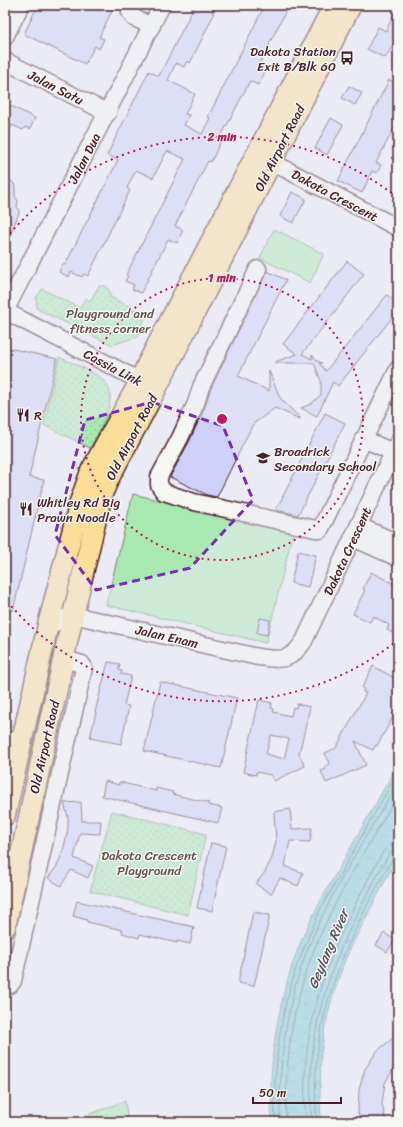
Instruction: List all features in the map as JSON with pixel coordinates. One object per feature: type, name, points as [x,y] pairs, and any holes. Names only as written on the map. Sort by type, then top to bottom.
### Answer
[{"type":"main road","name":"Old Airport Road","points":[[5,927],[73,615],[102,494],[148,385],[148,362],[334,5]]},
{"type":"main road","name":"Old Airport Road","points":[[5,815],[10,763],[23,736],[47,628],[80,502],[91,471],[148,385],[272,162],[351,5]]},
{"type":"street","points":[[5,37],[21,5]]},
{"type":"street","points":[[132,5],[130,12],[134,18],[152,26]]},
{"type":"street","name":"Jalan Dua","points":[[5,311],[108,113],[162,5]]},
{"type":"street","name":"Jalan Satu","points":[[5,61],[108,113]]},
{"type":"street","points":[[80,98],[97,119],[98,132]]},
{"type":"street","name":"Dakota Crescent","points":[[272,162],[398,228]]},
{"type":"street","points":[[258,269],[201,387],[196,403],[180,438],[159,477],[159,485],[164,492],[194,502],[320,530],[398,369]]},
{"type":"street","name":"Cassia Link","points":[[5,311],[148,385]]},
{"type":"street","points":[[363,439],[396,447]]},
{"type":"street","name":"Dakota Crescent","points":[[291,657],[304,641],[396,447]]},
{"type":"street","points":[[356,532],[398,543]]},
{"type":"street","points":[[356,532],[398,558]]},
{"type":"street","points":[[47,628],[62,619],[73,615]]},
{"type":"street","name":"Jalan Enam","points":[[73,615],[258,657],[276,659],[291,657]]},
{"type":"street","points":[[5,985],[10,985],[13,981],[84,668],[82,664],[64,659]]},
{"type":"street","points":[[5,745],[23,736]]},
{"type":"highlighted area","points":[[152,402],[223,426],[253,500],[190,568],[96,590],[55,535],[85,420]]},
{"type":"green space","points":[[274,229],[324,254],[310,283],[260,258]]},
{"type":"green space","name":"Playground and fitness corner","points":[[99,286],[106,286],[110,292],[110,297],[146,315],[137,337],[112,345],[37,309],[36,298],[42,289],[80,308],[85,298],[90,301]]},
{"type":"green space","points":[[59,357],[97,375],[107,385],[110,394],[108,413],[90,448],[44,425]]},
{"type":"green space","points":[[133,494],[293,532],[266,643],[106,605]]},
{"type":"green space","name":"Dakota Crescent Playground","points":[[112,811],[206,834],[188,915],[90,891]]},
{"type":"green space","points":[[125,1101],[128,1122],[45,1122],[45,1119],[71,1121]]},
{"type":"water","name":"Geylang River","points":[[398,764],[398,856],[345,960],[332,998],[325,1026],[321,1054],[321,1122],[272,1122],[271,1077],[276,1032],[285,988],[299,946],[315,911]]},
{"type":"building","points":[[38,5],[115,5],[99,37],[104,39],[99,49],[95,46],[85,64],[24,34]]},
{"type":"building","points":[[195,5],[215,5],[212,13],[214,14],[190,63],[187,61],[184,67],[176,63],[168,80],[195,94],[185,114],[189,115],[184,125],[202,134],[210,118],[208,117],[265,5],[289,5],[257,68],[265,72],[258,85],[250,81],[218,142],[220,143],[211,162],[208,161],[175,226],[183,230],[177,243],[168,239],[141,293],[132,289],[134,285],[125,281],[128,276],[126,275],[185,159],[167,151],[153,178],[136,170],[127,188],[130,190],[88,276],[84,274],[82,277],[71,272],[69,277],[59,272],[63,264],[65,265],[118,160],[107,155],[149,71],[159,76]]},
{"type":"building","points":[[398,6],[398,38],[385,58],[367,49],[378,27],[386,31]]},
{"type":"building","points":[[389,80],[398,84],[398,120],[376,163],[381,165],[377,173],[372,171],[362,193],[338,181]]},
{"type":"building","points":[[349,86],[362,93],[355,105],[342,98]]},
{"type":"building","points":[[5,103],[35,118],[30,129],[25,127],[23,130],[12,125],[6,142],[5,142]]},
{"type":"building","points":[[331,118],[343,125],[327,155],[315,148]]},
{"type":"building","points":[[5,174],[14,184],[19,213],[5,247]]},
{"type":"building","points":[[292,192],[306,199],[293,223],[280,216]]},
{"type":"building","points":[[347,261],[364,274],[302,354],[312,359],[312,355],[317,361],[322,363],[319,363],[326,371],[387,295],[398,303],[398,310],[338,386],[333,382],[317,416],[301,408],[311,404],[321,395],[321,381],[314,363],[275,362],[297,354],[283,344]]},
{"type":"building","points":[[267,271],[286,280],[238,376],[269,391],[269,371],[280,398],[300,419],[275,408],[253,424],[217,497],[207,495],[170,477],[189,442],[205,407],[210,390]]},
{"type":"building","points":[[5,347],[57,359],[29,477],[44,480],[13,611],[5,609]]},
{"type":"building","points":[[325,413],[345,423],[298,515],[276,510]]},
{"type":"building","points":[[298,551],[316,555],[308,587],[291,583]]},
{"type":"building","points":[[371,572],[398,586],[398,636],[387,630],[389,625],[373,616],[370,622],[353,614],[365,590],[363,589]]},
{"type":"building","points":[[260,618],[270,620],[267,635],[257,633]]},
{"type":"building","points":[[108,662],[120,664],[119,670],[122,671],[121,674],[131,676],[124,705],[129,706],[121,744],[90,738]]},
{"type":"building","points":[[373,666],[398,680],[398,708],[377,746],[376,745],[373,750],[355,741],[366,765],[326,783],[321,771],[326,769],[325,766],[330,764],[325,753],[336,748],[366,693],[363,692],[364,689],[362,688]]},
{"type":"building","points":[[160,682],[237,698],[221,768],[144,751]]},
{"type":"building","points":[[259,700],[272,703],[271,708],[274,709],[273,712],[291,716],[293,707],[296,708],[297,704],[310,707],[299,754],[305,766],[274,781],[271,775],[256,772],[256,775],[243,772]],"holes":[[[271,735],[289,739],[284,759],[266,754]]]},
{"type":"building","points":[[105,781],[119,785],[119,782],[156,791],[156,788],[173,792],[172,794],[209,803],[208,805],[222,808],[218,823],[102,796]]},
{"type":"building","points":[[81,802],[82,821],[101,821],[100,834],[80,833],[74,858],[93,866],[88,878],[71,870],[61,886],[48,878],[57,866],[63,851],[68,829],[68,817],[64,803]]},
{"type":"building","points":[[290,809],[292,829],[312,828],[310,842],[290,841],[285,866],[303,873],[298,886],[280,878],[271,894],[256,884],[265,872],[272,858],[276,841],[274,812]]},
{"type":"building","points":[[211,843],[226,846],[212,911],[197,908]]},
{"type":"building","points":[[77,901],[194,927],[190,944],[177,941],[177,943],[140,934],[139,938],[122,933],[123,930],[87,922],[87,920],[73,916]]},
{"type":"building","points":[[253,912],[270,915],[254,986],[238,983]]},
{"type":"building","points":[[384,933],[395,940],[387,952],[376,945]]},
{"type":"building","points":[[398,1034],[398,1064],[395,1066],[385,1083],[382,1104],[386,1122],[361,1122],[358,1112],[359,1090],[365,1069],[377,1051]]},
{"type":"place","name":"Dakota Station Exit B/Blk 60","points":[[347,58]]},
{"type":"place","name":"R","points":[[23,415]]},
{"type":"place","name":"Broadrick Secondary School","points":[[263,458]]},
{"type":"place","name":"Whitley Rd Big Prawn Noodle","points":[[26,509]]}]
